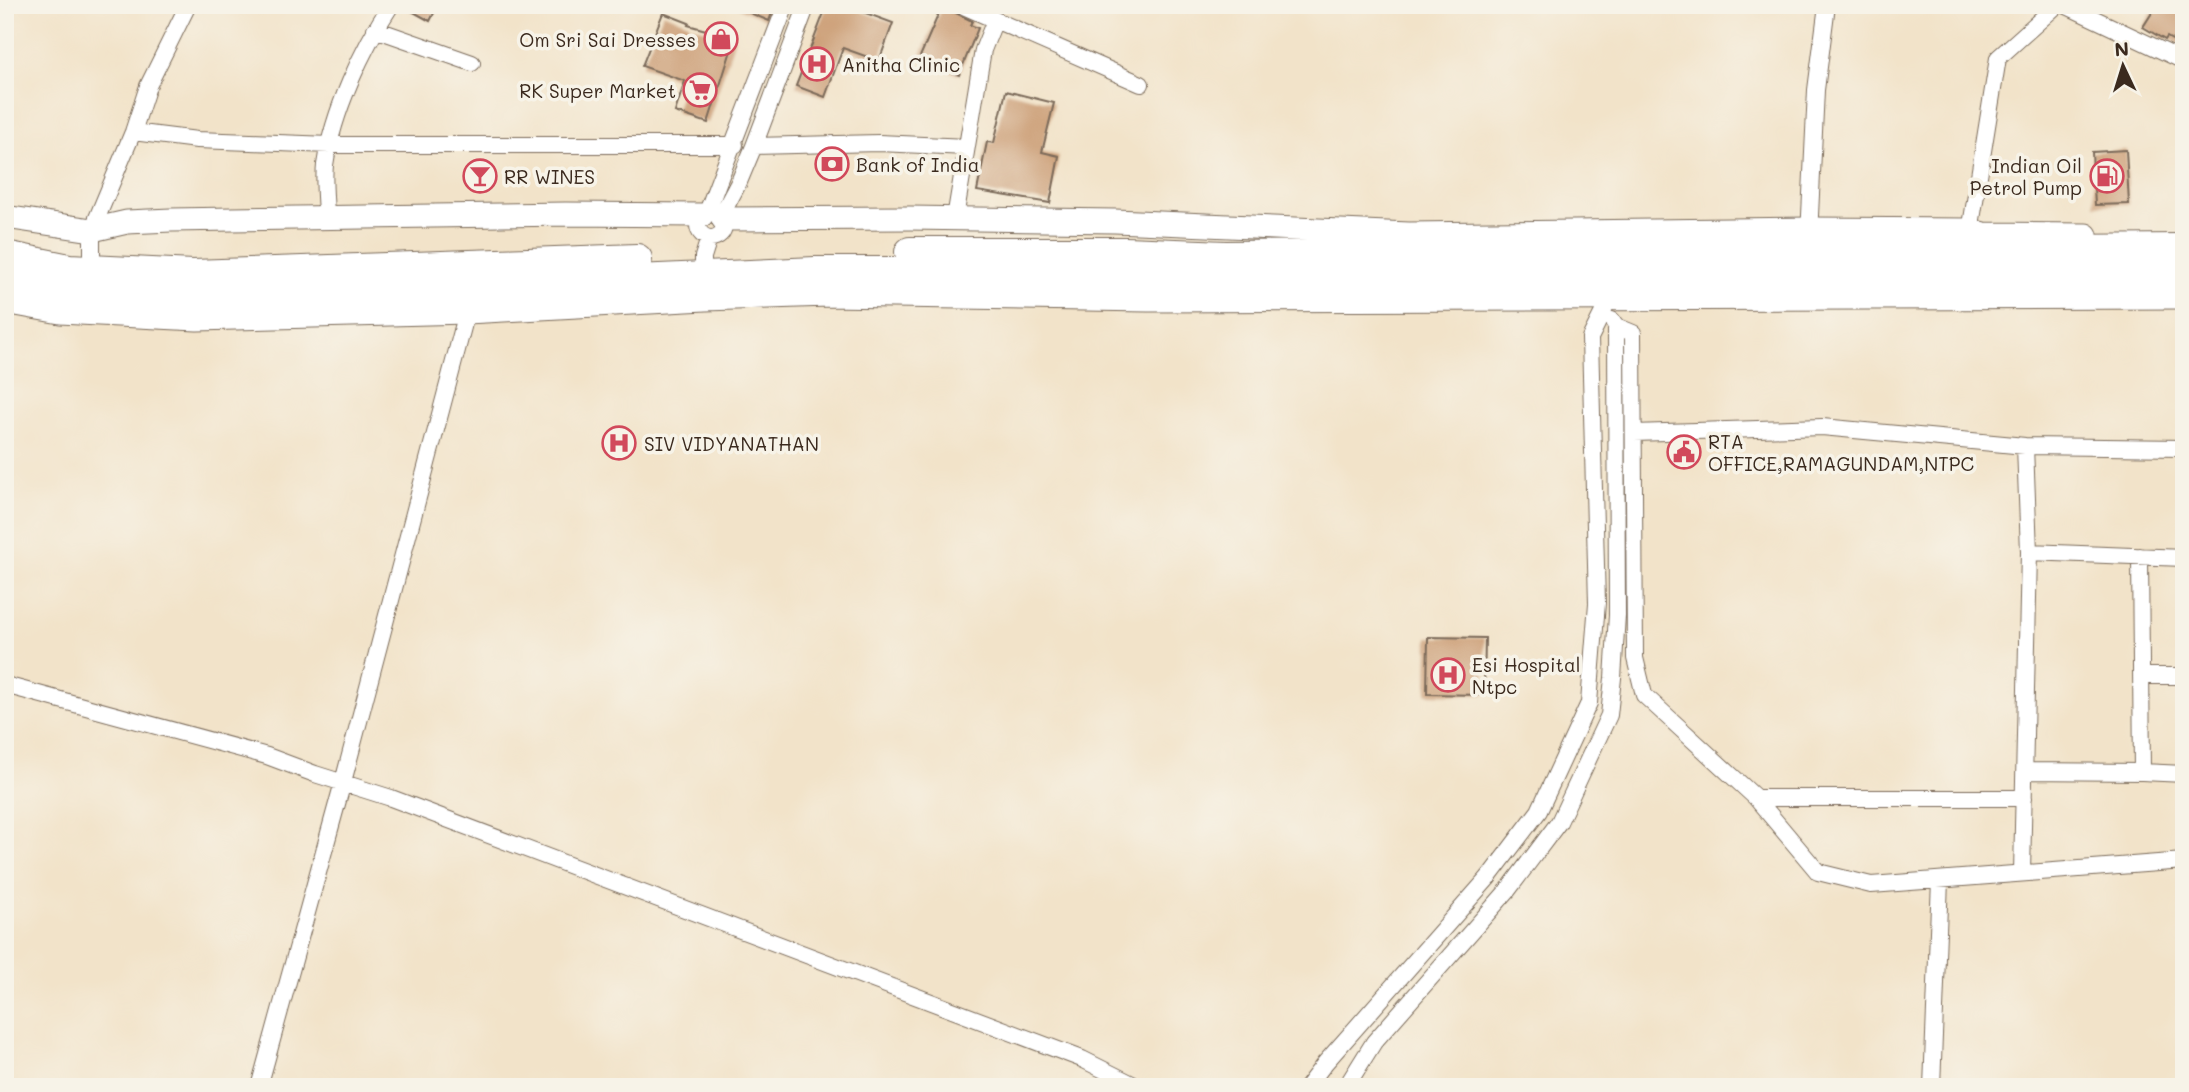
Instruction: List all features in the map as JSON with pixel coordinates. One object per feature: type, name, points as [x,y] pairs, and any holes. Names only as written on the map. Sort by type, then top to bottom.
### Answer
[{"type":"highway","points":[[1004,274],[1125,252],[1226,256],[1529,243],[1602,275],[1809,240],[1973,264],[2184,275]]},
{"type":"highway","points":[[5,256],[69,269],[206,275],[705,268],[1004,274],[1144,289],[1973,264],[2184,249]]},
{"type":"highway","points":[[5,278],[58,289],[184,297],[295,295],[705,268]]},
{"type":"street","points":[[92,270],[92,230],[133,132],[148,86],[188,5]]},
{"type":"street","points":[[326,219],[325,167],[330,145],[362,52],[391,5]]},
{"type":"street","points":[[713,216],[735,145],[786,5]]},
{"type":"street","points":[[5,302],[60,312],[197,318],[467,312],[705,268],[698,222],[713,216],[734,193],[807,5]]},
{"type":"street","points":[[961,5],[1141,84]]},
{"type":"street","points":[[1809,240],[1816,90],[1828,5]]},
{"type":"street","points":[[1973,264],[1998,58],[2057,5]]},
{"type":"street","points":[[2064,5],[2184,61]]},
{"type":"street","points":[[955,218],[983,50],[995,20]]},
{"type":"street","points":[[375,29],[472,63]]},
{"type":"street","points":[[133,132],[197,140],[330,145],[735,145]]},
{"type":"street","points":[[754,146],[879,143],[967,148]]},
{"type":"street","points":[[5,216],[92,230],[138,221],[565,214],[955,218],[1115,221],[1409,234],[1529,243]]},
{"type":"street","points":[[1973,264],[1984,234],[2184,234]]},
{"type":"street","points":[[1973,264],[2184,297]]},
{"type":"street","points":[[1346,1087],[1374,1042],[1508,890],[1559,822],[1609,715],[1617,615],[1616,326],[1602,275]]},
{"type":"street","points":[[1307,1087],[1488,878],[1539,811],[1589,703],[1597,603],[1590,338],[1602,275]]},
{"type":"street","points":[[259,1087],[467,312]]},
{"type":"street","points":[[1616,326],[1633,333],[1635,659],[1644,695],[1756,798],[1818,872],[1871,885],[2184,860]]},
{"type":"street","points":[[1634,433],[1822,427],[2025,446],[2184,448]]},
{"type":"street","points":[[2022,873],[2029,552],[2025,446]]},
{"type":"street","points":[[2029,552],[2184,558]]},
{"type":"street","points":[[2140,556],[2142,772]]},
{"type":"street","points":[[2141,676],[2184,676]]},
{"type":"street","points":[[5,685],[278,761],[391,798],[1082,1059],[1138,1087]]},
{"type":"street","points":[[2025,771],[2184,775]]},
{"type":"street","points":[[1756,798],[2024,798]]},
{"type":"street","points":[[1932,1087],[1940,880]]},
{"type":"building","points":[[401,5],[438,5],[430,21]]},
{"type":"building","points":[[731,5],[775,5],[769,21]]},
{"type":"building","points":[[827,5],[844,5],[893,23],[879,61],[843,48],[825,97],[796,86]]},
{"type":"building","points":[[2157,5],[2184,5],[2184,47],[2143,27]]},
{"type":"building","points":[[942,6],[972,21],[970,25],[978,28],[959,75],[919,59]]},
{"type":"building","points":[[663,13],[689,23],[688,25],[735,38],[708,123],[675,112],[685,81],[642,66]]},
{"type":"building","points":[[1006,91],[1054,103],[1042,152],[1059,156],[1050,203],[977,191],[987,142],[994,143]]},
{"type":"building","points":[[2126,150],[2129,204],[2095,205],[2092,152]]},
{"type":"building","points":[[1428,637],[1485,638],[1484,695],[1427,694]]},
{"type":"place","name":"Om Sri Sai Dresses","points":[[721,39]]},
{"type":"place","name":"Anitha Clinic","points":[[817,64]]},
{"type":"place","name":"RK Super Market","points":[[700,90]]},
{"type":"place","name":"Bank of India","points":[[832,164]]},
{"type":"place","name":"RR WINES","points":[[480,176]]},
{"type":"place","name":"Indian Oil Petrol Pump","points":[[2107,176]]},
{"type":"place","name":"SIV VIDYANATHAN","points":[[619,443]]},
{"type":"place","name":"RTA OFFICE,RAMAGUNDAM,NTPC","points":[[1684,452]]},
{"type":"place","name":"Esi Hospital Ntpc","points":[[1448,675]]}]
